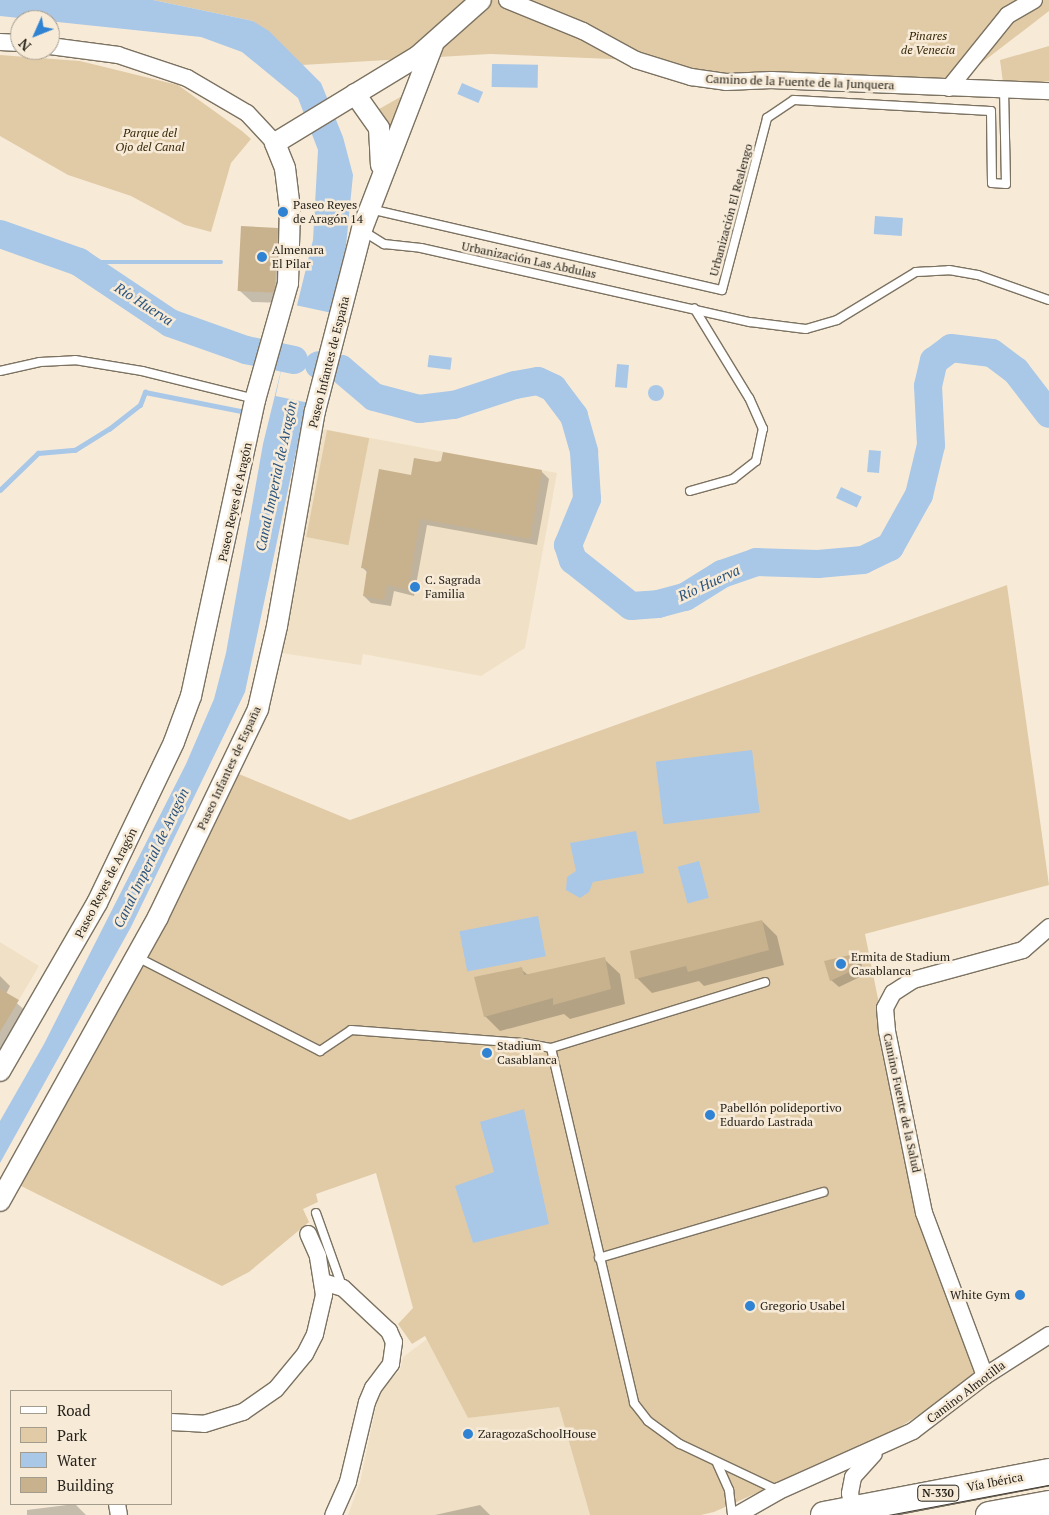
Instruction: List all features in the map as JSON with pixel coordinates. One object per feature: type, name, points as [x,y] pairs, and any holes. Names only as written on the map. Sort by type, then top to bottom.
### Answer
[{"type":"highway","name":"Vía Ibérica","points":[[824,1515],[852,1501],[1049,1472]]},
{"type":"highway","points":[[989,1515],[1049,1504]]},
{"type":"street","name":"Paseo Infantes de España","points":[[275,143],[432,45],[482,0]]},
{"type":"street","name":"Camino de la Fuente de la Junquera","points":[[507,0],[583,31],[636,60],[691,77],[726,82],[772,80],[1049,91]]},
{"type":"street","points":[[948,88],[1008,15],[1034,0]]},
{"type":"street","name":"Paseo Infantes de España","points":[[0,1201],[137,957],[258,709],[274,641],[315,411],[362,229],[379,179],[432,45]]},
{"type":"street","name":"Paseo Reyes de Aragón","points":[[0,1071],[97,903],[174,742],[191,696],[258,397],[283,302],[290,267],[290,217],[285,168],[275,143],[246,113],[187,78],[118,55],[60,47]]},
{"type":"street","name":"Paseo Infantes de España","points":[[348,98],[379,128],[382,153],[379,179]]},
{"type":"street","name":"Camino Fuente de la Salud","points":[[985,1376],[924,1212],[886,1031],[885,1008],[893,993],[913,980],[1023,950],[1049,926]]},
{"type":"street","points":[[172,1422],[204,1424],[243,1412],[276,1389],[305,1354],[315,1334],[324,1282],[318,1256],[308,1234]]},
{"type":"street","points":[[324,1282],[343,1288],[389,1331],[394,1342],[394,1353],[367,1402],[348,1482],[333,1515]]},
{"type":"street","name":"Camino Almotilla","points":[[737,1515],[779,1491],[820,1472],[882,1448],[934,1417],[985,1376],[1049,1335]]},
{"type":"street","name":"Camino Almotilla","points":[[852,1501],[857,1470],[882,1448]]},
{"type":"street","points":[[820,1472],[834,1478],[852,1501]]},
{"type":"lane","name":"Urbanización El Realengo","points":[[368,208],[722,290],[767,118],[794,100],[991,111],[992,183],[1006,184],[1004,90]]},
{"type":"lane","name":"Urbanización Las Abdulas","points":[[362,229],[384,244],[421,248],[750,322],[806,329],[837,320],[916,272],[949,270],[978,275],[1049,300]]},
{"type":"lane","points":[[690,491],[733,479],[756,460],[763,429],[749,398],[694,308]]},
{"type":"lane","points":[[0,372],[40,362],[75,360],[142,371],[258,397]]},
{"type":"lane","points":[[137,957],[320,1051],[351,1030],[523,1043],[551,1048],[765,982]]},
{"type":"lane","points":[[551,1048],[599,1258],[637,1408],[663,1433],[718,1463],[779,1491]]},
{"type":"lane","points":[[599,1258],[823,1192]]},
{"type":"lane","points":[[316,1213],[343,1288]]},
{"type":"lane","points":[[718,1463],[729,1490],[732,1515]]},
{"type":"shaded area","name":"C. Sagrada Familia","points":[[323,429],[557,473],[525,648],[481,676],[363,654],[361,665],[281,653]]},
{"type":"shaded area","points":[[0,942],[39,966],[19,1000],[0,989]]},
{"type":"shaded area","name":"ZaragozaSchoolHouse","points":[[427,1339],[468,1418],[559,1407],[590,1515],[348,1515],[360,1482],[379,1392],[400,1370],[403,1357]]},
{"type":"green space","name":"Pinares de Venecia","points":[[153,0],[1049,0],[1049,11],[949,88],[726,82],[636,60],[490,54],[302,65],[253,21]]},
{"type":"green space","points":[[1049,46],[1049,81],[1004,90],[1000,60]]},
{"type":"green space","name":"Parque del Ojo del Canal","points":[[0,55],[10,56],[10,60],[80,61],[178,85],[251,139],[231,163],[211,232],[185,225],[131,196],[68,175],[0,136]]},
{"type":"green space","points":[[411,91],[391,139],[379,109]]},
{"type":"green space","points":[[327,430],[369,438],[348,545],[306,537]]},
{"type":"green space","name":"Stadium Casablanca","points":[[1007,585],[1049,885],[865,934],[921,1212],[981,1376],[887,1435],[714,1512],[701,1515],[590,1515],[559,1407],[468,1418],[425,1336],[412,1344],[398,1324],[413,1308],[376,1173],[316,1194],[318,1202],[303,1209],[309,1222],[249,1272],[222,1286],[17,1184],[234,772],[350,820]]},
{"type":"water","name":"Canal Imperial de Aragón","points":[[0,0],[153,0],[253,21],[269,31],[321,83],[343,137],[353,175],[346,246],[296,452],[245,692],[131,927],[0,1163],[0,1121],[44,1044],[186,764],[214,699],[226,653],[263,444],[313,240],[318,150],[298,98],[242,52],[201,37],[60,22],[60,10],[10,10],[10,17],[0,16]]},
{"type":"water","points":[[492,64],[538,65],[538,88],[492,87]]},
{"type":"water","points":[[462,83],[483,92],[478,103],[457,94]]},
{"type":"water","points":[[875,216],[903,218],[902,236],[874,234]]},
{"type":"water","points":[[429,355],[452,358],[450,370],[428,367]]},
{"type":"water","points":[[617,364],[629,365],[627,388],[615,387]]},
{"type":"water","points":[[656,385],[662,387],[664,393],[662,399],[656,401],[650,399],[648,393],[650,387]]},
{"type":"water","points":[[869,450],[881,451],[879,473],[867,472]]},
{"type":"water","points":[[841,487],[862,497],[857,508],[836,498]]},
{"type":"water","points":[[752,750],[760,813],[663,824],[656,762]]},
{"type":"water","points":[[636,831],[644,873],[593,882],[589,892],[580,898],[566,890],[567,877],[576,871],[570,843]]},
{"type":"water","points":[[699,861],[709,898],[688,903],[678,867]]},
{"type":"water","points":[[538,916],[546,956],[467,972],[459,931]]},
{"type":"water","points":[[524,1109],[549,1224],[473,1243],[455,1186],[494,1172],[480,1122]]},
{"type":"pier","points":[[295,305],[332,313],[313,404],[276,396]]},
{"type":"building","name":"Almenara El Pilar","points":[[241,226],[278,228],[275,293],[238,291]]},
{"type":"building","points":[[443,452],[542,470],[530,539],[420,519],[408,590],[387,585],[384,600],[363,596],[367,569],[361,568],[379,469],[411,475],[414,458],[437,462],[441,461]]},
{"type":"building","points":[[762,920],[769,950],[688,972],[686,966],[635,979],[630,951]]},
{"type":"building","name":"Ermita de Stadium Casablanca","points":[[854,954],[858,968],[830,981],[824,961]]},
{"type":"building","points":[[605,957],[611,989],[553,1005],[553,998],[484,1017],[474,977],[522,967],[524,975]]},
{"type":"building","points":[[0,989],[19,1000],[0,1032]]},
{"type":"waterway","name":"Río Huerva","points":[[0,234],[79,262],[170,323],[246,350],[294,360]]},
{"type":"waterway","points":[[79,262],[221,262]]},
{"type":"waterway","name":"Río Huerva","points":[[319,365],[341,369],[374,397],[419,409],[454,405],[515,385],[538,381],[553,388],[574,416],[584,452],[587,499],[568,545],[573,560],[631,606],[658,604],[685,597],[722,574],[756,562],[818,564],[863,560],[890,547],[919,495],[931,445],[928,386],[934,361],[951,348],[992,353],[1016,371],[1049,414]]},
{"type":"waterway","points":[[0,490],[38,453],[75,450],[109,429],[140,405],[145,392],[241,411]]},
{"type":"tram line","points":[[888,1515],[1049,1485]]},
{"type":"place","name":"Paseo Reyes de Aragón 14","points":[[283,212]]},
{"type":"place","name":"Almenara El Pilar","points":[[262,257]]},
{"type":"place","name":"C. Sagrada Familia","points":[[415,587]]},
{"type":"place","name":"Ermita de Stadium Casablanca","points":[[841,964]]},
{"type":"place","name":"Stadium Casablanca","points":[[487,1053]]},
{"type":"place","name":"Pabellón polideportivo Eduardo Lastrada","points":[[710,1115]]},
{"type":"place","name":"White Gym","points":[[1020,1295]]},
{"type":"place","name":"Gregorio Usabel","points":[[750,1306]]},
{"type":"place","name":"ZaragozaSchoolHouse","points":[[468,1434]]}]
